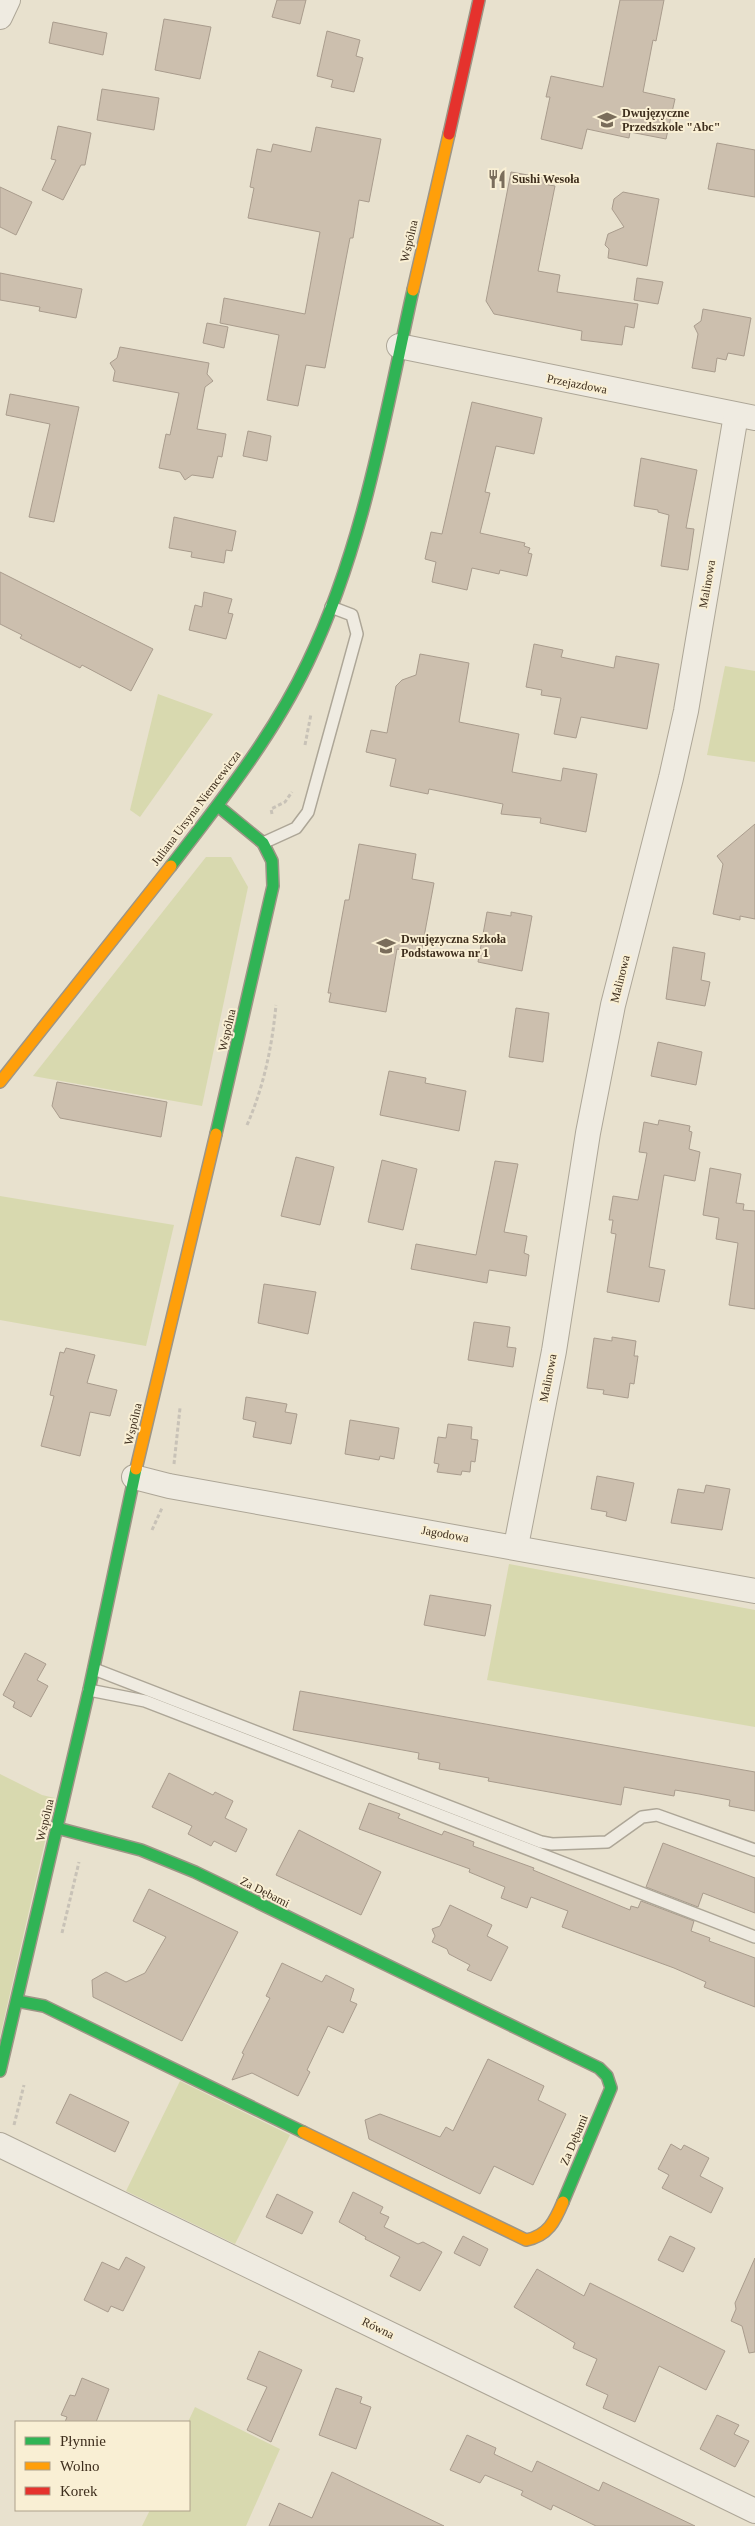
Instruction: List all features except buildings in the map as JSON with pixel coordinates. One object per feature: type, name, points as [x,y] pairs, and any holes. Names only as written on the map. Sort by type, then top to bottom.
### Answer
[{"type":"street","points":[[0,16],[8,0]]},
{"type":"street","name":"Wspólna","points":[[368,489],[479,0]]},
{"type":"street","name":"Przejazdowa","points":[[399,346],[746,416]]},
{"type":"street","name":"Malinowa","points":[[516,1546],[554,1351],[588,1133],[606,1042],[686,711],[746,416]]},
{"type":"street","name":"Juliana Ursyna Niemcewicza","points":[[0,1082],[218,806],[264,738],[297,683],[331,608],[352,550],[368,489]]},
{"type":"street","name":"Wspólna","points":[[0,2071],[94,1669],[134,1477],[269,909],[274,870],[269,853],[252,831],[218,806]]},
{"type":"street","name":"Jagodowa","points":[[134,1477],[179,1487],[755,1590]]},
{"type":"street","name":"Za Dębami","points":[[17,2001],[44,2006],[526,2240],[538,2239],[548,2232],[558,2213],[611,2088],[610,2078],[591,2063],[195,1872],[158,1856],[122,1845],[85,1838],[57,1828]]},
{"type":"street","name":"Równa","points":[[0,2144],[755,2512]]},
{"type":"lane","points":[[263,843],[296,828],[308,812],[357,634],[352,615],[331,608]]},
{"type":"lane","points":[[94,1669],[541,1842],[552,1844],[607,1842],[642,1817],[657,1815],[755,1850]]},
{"type":"lane","points":[[89,1690],[145,1701],[755,1937]]},
{"type":"green space","points":[[725,666],[755,671],[755,762],[707,755]]},
{"type":"green space","points":[[158,694],[213,714],[140,817],[130,810]]},
{"type":"green space","points":[[206,857],[231,857],[248,887],[202,1106],[33,1076]]},
{"type":"green space","points":[[0,1196],[174,1225],[146,1346],[0,1320]]},
{"type":"green space","points":[[509,1564],[755,1610],[755,1727],[487,1680]]},
{"type":"green space","points":[[0,1774],[42,1795],[55,1798],[0,2037]]},
{"type":"green space","points":[[180,2081],[290,2135],[235,2244],[126,2191]]},
{"type":"green space","points":[[195,2407],[280,2449],[246,2526],[142,2526],[150,2511],[190,2511],[190,2421],[188,2421]]},
{"type":"traffic: fast","points":[[171,866],[209,817],[279,716],[308,662],[327,618],[344,572],[371,479],[413,290]]},
{"type":"traffic: fast","points":[[216,1134],[273,886],[272,861],[263,843],[218,806]]},
{"type":"traffic: fast","points":[[0,2071],[89,1690],[136,1469]]},
{"type":"traffic: fast","points":[[57,1828],[141,1850],[195,1872],[599,2068],[607,2076],[611,2088],[563,2202]]},
{"type":"traffic: fast","points":[[17,2001],[44,2006],[303,2132]]},
{"type":"traffic: slow","points":[[413,290],[449,134]]},
{"type":"traffic: slow","points":[[0,1082],[171,866]]},
{"type":"traffic: slow","points":[[136,1469],[216,1134]]},
{"type":"traffic: slow","points":[[303,2132],[526,2240],[540,2235],[550,2227],[563,2202]]},
{"type":"traffic: jam","points":[[449,134],[479,0]]},
{"type":"place","name":"Dwujęzyczne Przedszkole \"Abc\"","points":[[607,120]]},
{"type":"place","name":"Sushi Wesoła","points":[[497,179]]},
{"type":"place","name":"Dwujęzyczna Szkoła Podstawowa nr 1","points":[[386,946]]}]
